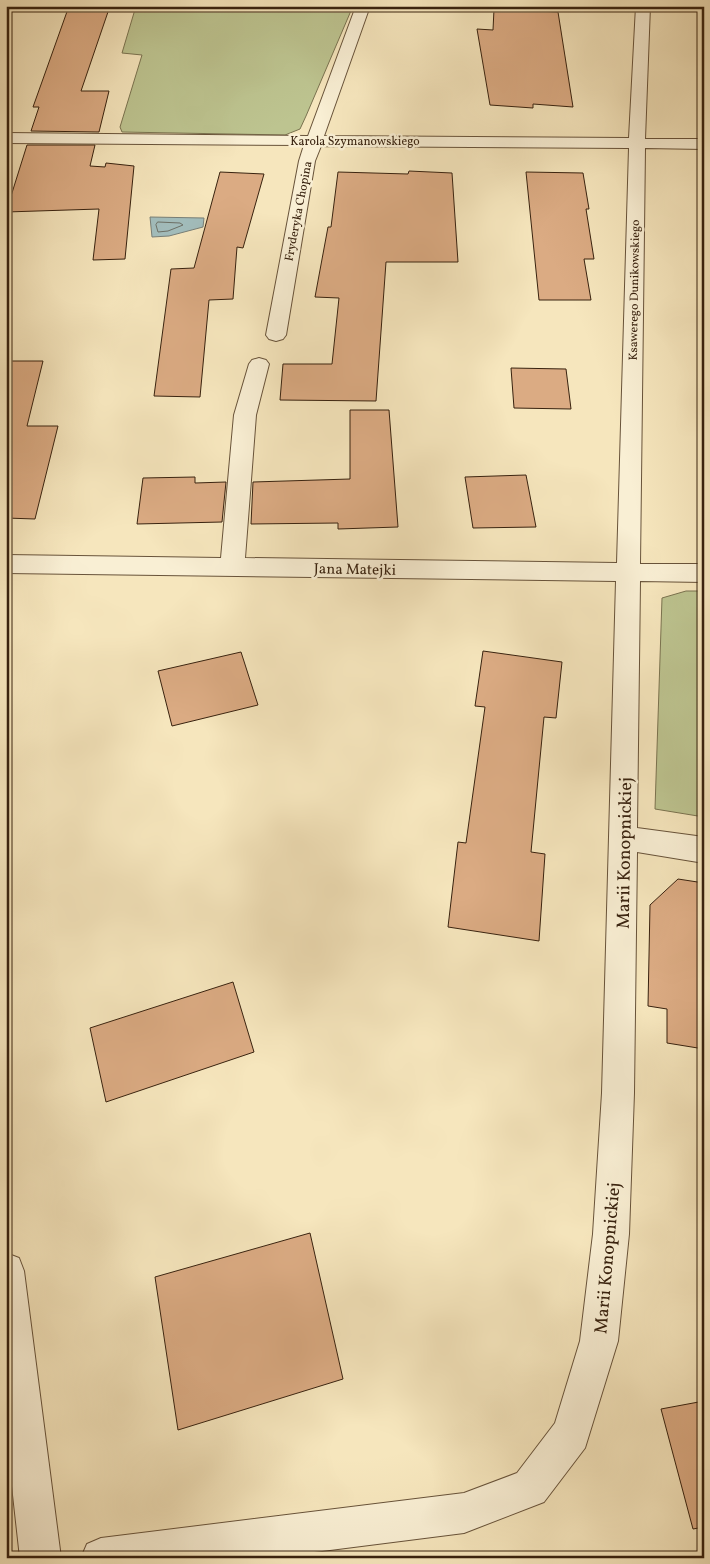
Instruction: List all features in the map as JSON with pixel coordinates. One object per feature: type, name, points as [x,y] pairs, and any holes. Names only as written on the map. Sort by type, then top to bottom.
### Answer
[{"type":"street","name":"Fryderyka Chopina","points":[[276,335],[307,161],[363,6]]},
{"type":"street","name":"Ksawerego Dunikowskiego","points":[[628,573],[637,144],[644,6]]},
{"type":"street","name":"Karola Szymanowskiego","points":[[6,138],[704,144]]},
{"type":"street","points":[[232,567],[245,415],[259,364]]},
{"type":"street","name":"Jana Matejki","points":[[6,564],[704,573]]},
{"type":"street","name":"Marii Konopnickiej","points":[[101,1558],[464,1513],[530,1488],[571,1434],[599,1341],[611,1234],[618,1093],[625,838],[628,573]]},
{"type":"street","points":[[625,838],[704,850]]},
{"type":"street","points":[[6,1271],[41,1558]]},
{"type":"green space","points":[[136,6],[353,6],[300,129],[285,135],[122,132],[120,127],[142,55],[122,53]]},
{"type":"green space","points":[[686,591],[704,591],[704,817],[655,809],[662,598]]},
{"type":"water","points":[[150,217],[204,218],[203,227],[169,236],[152,237]]},
{"type":"building","points":[[69,6],[110,6],[81,91],[109,91],[99,132],[31,131],[39,107],[33,107]]},
{"type":"building","points":[[494,9],[558,12],[573,107],[533,104],[533,108],[490,105],[477,29],[493,30]]},
{"type":"building","points":[[27,145],[95,145],[90,166],[105,167],[106,163],[134,166],[125,259],[93,260],[99,209],[6,212]]},
{"type":"building","points":[[409,171],[452,173],[458,262],[386,262],[376,401],[280,400],[283,364],[332,364],[339,298],[315,297],[328,227],[331,227],[338,172],[408,174]]},
{"type":"building","points":[[220,172],[264,174],[243,248],[237,247],[233,299],[209,300],[200,397],[154,396],[171,269],[194,268]]},
{"type":"building","points":[[526,172],[583,173],[589,209],[586,209],[594,259],[584,259],[591,300],[539,300]]},
{"type":"building","points":[[6,361],[43,361],[27,426],[58,426],[35,519],[6,518]]},
{"type":"building","points":[[511,368],[566,369],[571,409],[514,408]]},
{"type":"building","points":[[350,410],[389,410],[398,527],[338,529],[338,523],[251,524],[253,482],[350,479]]},
{"type":"building","points":[[526,475],[536,527],[473,528],[465,477]]},
{"type":"building","points":[[195,477],[195,483],[226,482],[222,522],[137,524],[143,478]]},
{"type":"building","points":[[483,651],[562,662],[556,718],[544,717],[531,852],[545,854],[539,941],[448,927],[458,842],[466,843],[485,707],[475,706]]},
{"type":"building","points":[[241,652],[258,705],[172,726],[158,671]]},
{"type":"building","points":[[678,879],[704,883],[704,1049],[667,1043],[667,1009],[648,1006],[650,905]]},
{"type":"building","points":[[233,982],[254,1052],[106,1102],[90,1028]]},
{"type":"building","points":[[310,1233],[343,1379],[178,1430],[155,1277]]},
{"type":"building","points":[[704,1401],[704,1527],[693,1529],[661,1409]]}]
